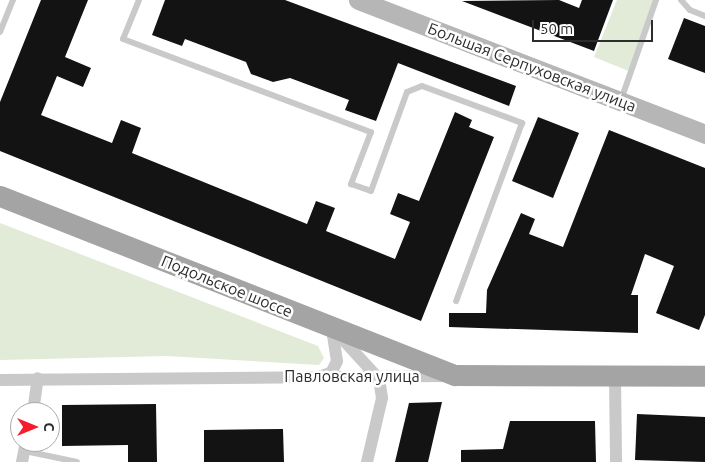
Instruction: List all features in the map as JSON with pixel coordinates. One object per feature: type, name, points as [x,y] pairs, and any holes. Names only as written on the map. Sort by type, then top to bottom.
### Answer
[{"type":"main road","name":"Подольское шоссе","points":[[0,196],[455,375]]},
{"type":"main road","name":"Павловская улица","points":[[455,375],[705,376]]},
{"type":"street","name":"Большая Серпуховская улица","points":[[358,0],[705,134]]},
{"type":"street","points":[[319,376],[330,373],[337,361],[332,328]]},
{"type":"street","points":[[332,328],[379,378],[382,398],[367,462]]},
{"type":"street","name":"Павловская улица","points":[[0,380],[38,378],[319,376],[379,378],[455,375]]},
{"type":"street","points":[[615,376],[616,462]]},
{"type":"street","points":[[34,402],[38,378]]},
{"type":"lane","points":[[0,32],[13,0]]},
{"type":"lane","points":[[138,0],[123,39],[371,132],[351,184],[371,191],[408,92],[422,86],[522,123],[456,301]]},
{"type":"lane","points":[[620,102],[656,0]]},
{"type":"lane","points":[[684,1],[690,10],[705,16]]},
{"type":"lane","points":[[24,452],[77,462]]},
{"type":"green space","points":[[617,0],[654,0],[631,72],[594,57]]},
{"type":"green space","points":[[0,223],[318,346],[324,358],[319,365],[167,356],[0,360]]},
{"type":"building","points":[[41,0],[88,0],[65,57],[91,68],[83,87],[57,76],[41,115],[112,143],[121,120],[141,128],[132,153],[307,224],[316,201],[335,208],[326,231],[395,259],[410,222],[390,214],[398,193],[419,201],[455,112],[472,120],[469,127],[494,137],[421,321],[0,151],[0,102]]},
{"type":"building","points":[[165,0],[285,0],[516,86],[509,106],[398,63],[376,121],[345,110],[349,100],[290,78],[273,82],[251,74],[246,62],[185,39],[182,46],[152,35]]},
{"type":"building","points":[[559,0],[579,8],[582,0],[613,0],[594,51],[462,1]]},
{"type":"building","points":[[684,18],[705,26],[705,73],[668,59]]},
{"type":"building","points":[[538,117],[579,133],[553,198],[512,181]]},
{"type":"building","points":[[609,130],[705,168],[705,315],[699,330],[656,313],[674,266],[645,254],[631,295],[638,295],[638,333],[449,327],[449,313],[486,313],[487,290],[521,213],[535,219],[529,234],[563,247]]},
{"type":"building","points":[[442,402],[428,462],[395,462],[409,403]]},
{"type":"building","points":[[156,404],[157,462],[128,462],[128,445],[62,446],[62,405]]},
{"type":"building","points":[[637,414],[705,417],[705,462],[635,460]]},
{"type":"building","points":[[510,421],[595,421],[596,462],[461,462],[461,450],[503,449]]},
{"type":"building","points":[[283,429],[284,462],[204,462],[204,430]]}]
